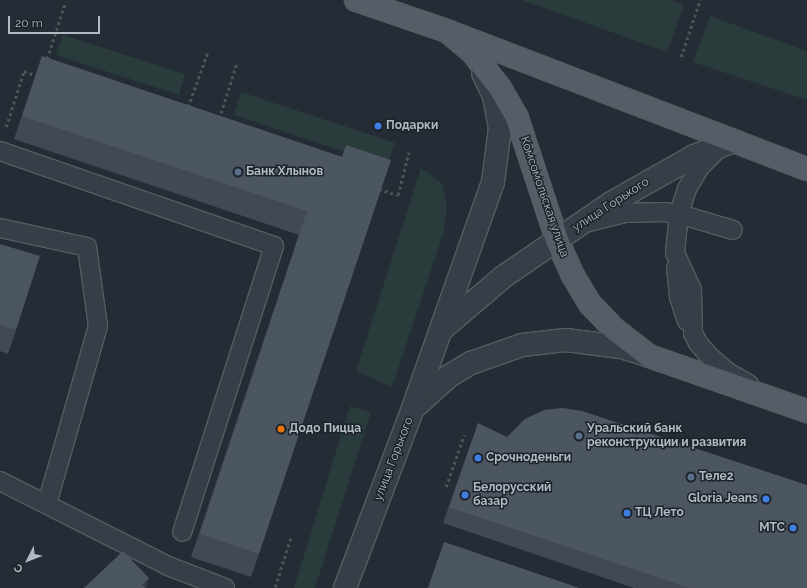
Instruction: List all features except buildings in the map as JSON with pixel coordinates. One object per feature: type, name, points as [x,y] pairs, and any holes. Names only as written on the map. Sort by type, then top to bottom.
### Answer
[{"type":"main road","name":"Комсомольская улица","points":[[356,0],[447,31],[728,143],[807,169]]},
{"type":"main road","name":"Комсомольская улица","points":[[447,31],[473,52],[500,88],[517,118],[565,235],[572,274],[590,304],[614,329],[650,356],[807,411]]},
{"type":"street","name":"улица Горького","points":[[345,588],[413,408],[493,182],[500,128],[494,96],[473,52]]},
{"type":"street","name":"улица Горького","points":[[441,330],[503,277],[649,180],[694,156],[728,143]]},
{"type":"street","name":"Комсомольская улица","points":[[413,408],[431,391],[466,366],[497,352],[522,345],[566,340],[621,347],[650,356]]},
{"type":"lane","points":[[728,143],[710,155],[692,178],[680,214],[676,253],[692,290],[693,333],[710,357],[728,372],[777,400]]},
{"type":"lane","points":[[0,151],[274,246],[182,532]]},
{"type":"lane","points":[[565,235],[594,220],[624,212],[680,214],[733,230]]},
{"type":"lane","points":[[0,228],[87,247],[98,326],[47,504]]},
{"type":"lane","points":[[0,481],[168,566],[225,588]]},
{"type":"path","points":[[681,57],[700,0]]},
{"type":"path","points":[[46,64],[65,3]]},
{"type":"path","points":[[187,110],[208,51]]},
{"type":"path","points":[[216,126],[237,62]]},
{"type":"path","points":[[5,129],[24,71],[42,77]]},
{"type":"path","points":[[376,188],[398,195],[410,152]]},
{"type":"path","points":[[446,487],[464,435]]},
{"type":"path","points":[[275,587],[291,537]]},
{"type":"shaded area","points":[[522,0],[670,0],[684,5],[667,52]]},
{"type":"shaded area","points":[[710,16],[807,51],[807,100],[693,62]]},
{"type":"shaded area","points":[[63,35],[185,74],[179,95],[56,55]]},
{"type":"shaded area","points":[[241,92],[395,143],[387,166],[234,115]]},
{"type":"shaded area","points":[[421,168],[441,182],[447,205],[444,231],[392,387],[356,371]]},
{"type":"shaded area","points":[[350,406],[371,412],[315,588],[294,588]]},
{"type":"place","name":"Подарки","points":[[378,126]]},
{"type":"place","name":"Банк Хлынов","points":[[238,172]]},
{"type":"place","name":"Додо Пицца","points":[[281,429]]},
{"type":"place","name":"Уральский банк реконструкции и развития","points":[[579,436]]},
{"type":"place","name":"Срочноденьги","points":[[478,458]]},
{"type":"place","name":"Теле2","points":[[691,477]]},
{"type":"place","name":"Белорусский базар","points":[[465,495]]},
{"type":"place","name":"Gloria Jeans","points":[[766,499]]},
{"type":"place","name":"ТЦ Лето","points":[[627,513]]},
{"type":"place","name":"МТС","points":[[793,528]]}]
